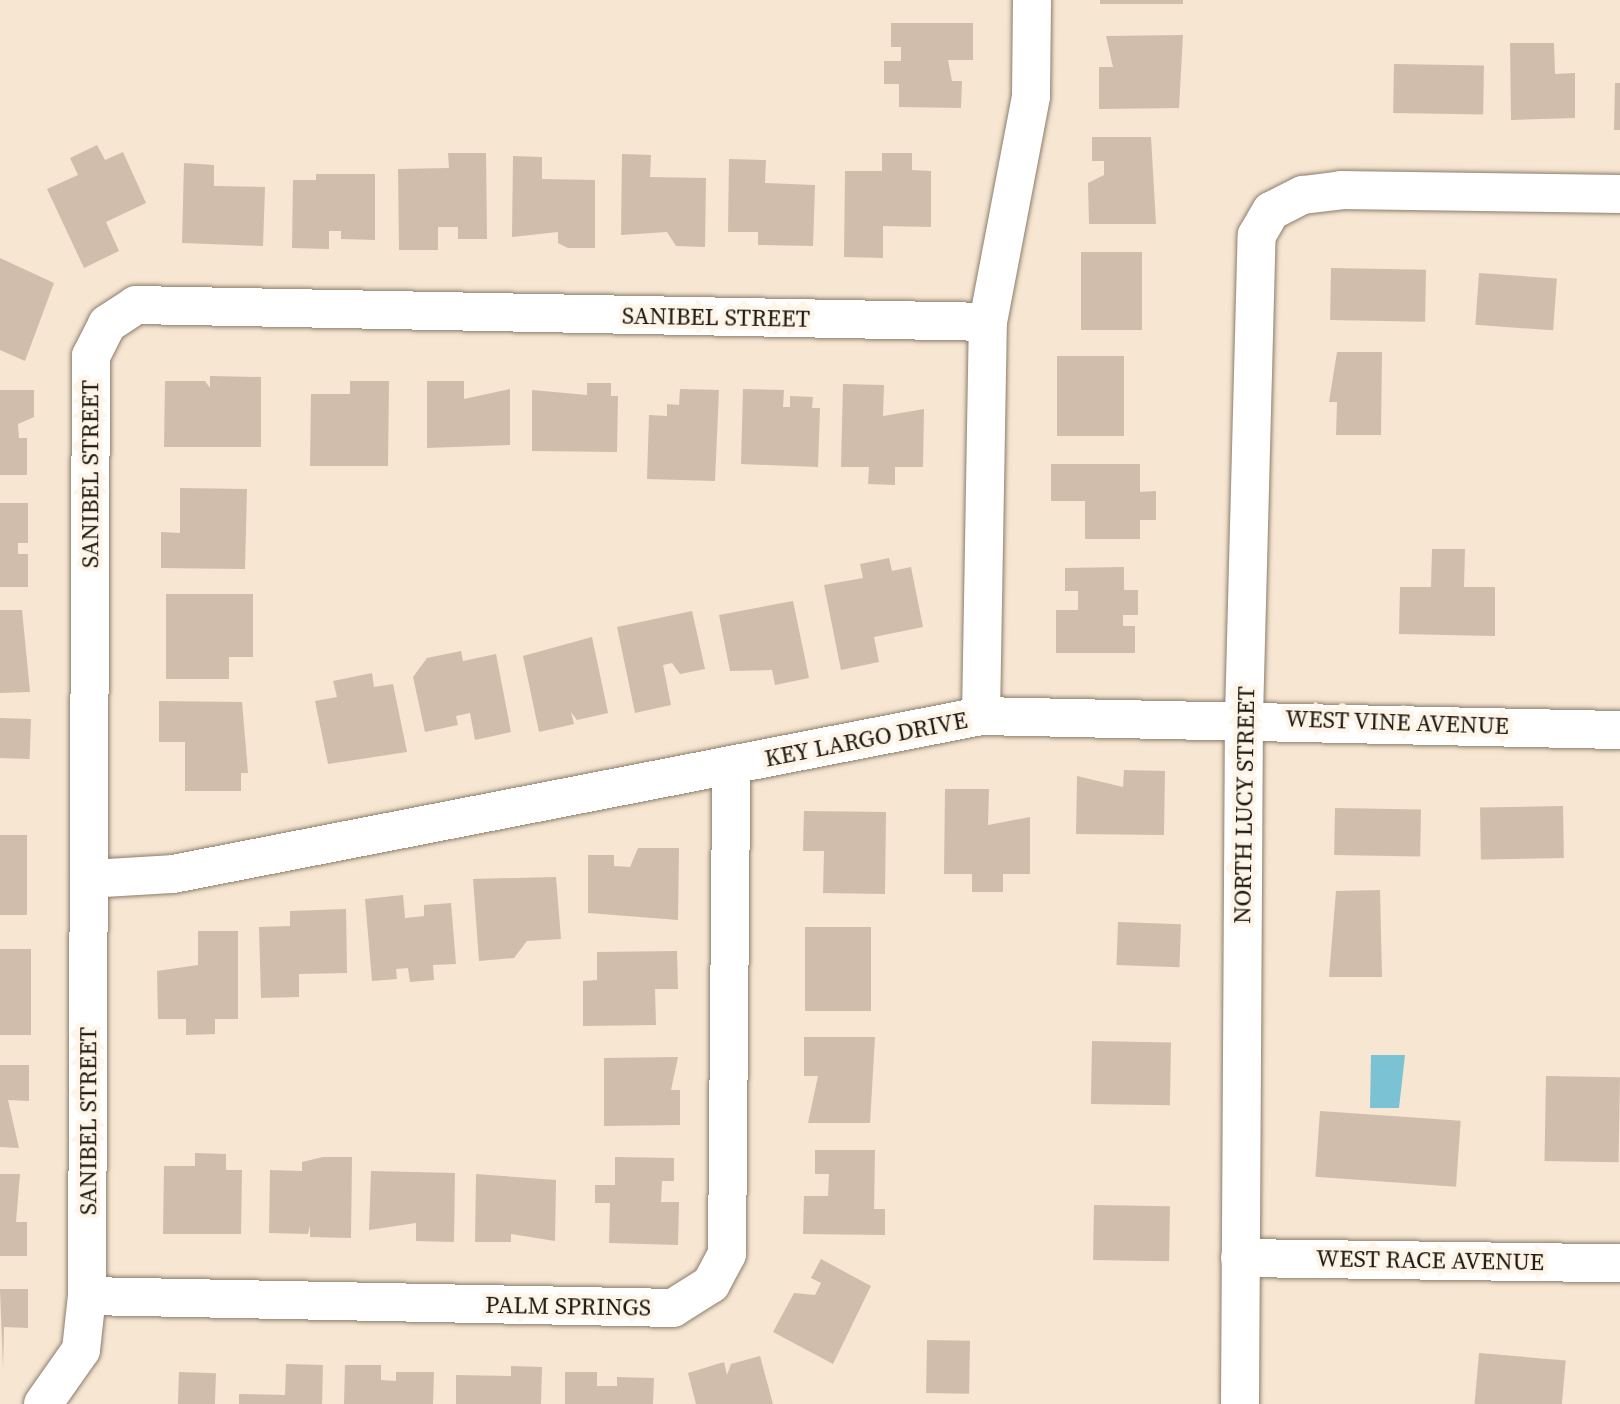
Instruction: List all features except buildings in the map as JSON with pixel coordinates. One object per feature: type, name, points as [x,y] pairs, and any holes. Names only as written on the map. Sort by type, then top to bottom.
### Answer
[{"type":"street","name":"KEY LARGO DRIVE","points":[[89,879],[173,874],[981,716],[988,322],[1031,96],[1032,0]]},
{"type":"street","name":"NORTH LUCY STREET","points":[[1240,1404],[1244,717],[1252,260],[1271,211],[1303,195],[1341,190],[1620,194]]},
{"type":"street","name":"SANIBEL STREET","points":[[43,1404],[81,1350],[87,1296],[91,356],[107,324],[136,305],[988,322]]},
{"type":"street","name":"WEST VINE AVENUE","points":[[981,716],[1244,717],[1620,730]]},
{"type":"street","name":"PALM SPRINGS","points":[[87,1296],[673,1308],[711,1284],[727,1254],[731,765]]},
{"type":"street","name":"WEST RACE AVENUE","points":[[1240,1258],[1620,1263]]},
{"type":"water","points":[[1371,1055],[1405,1055],[1399,1108],[1370,1108]]}]
